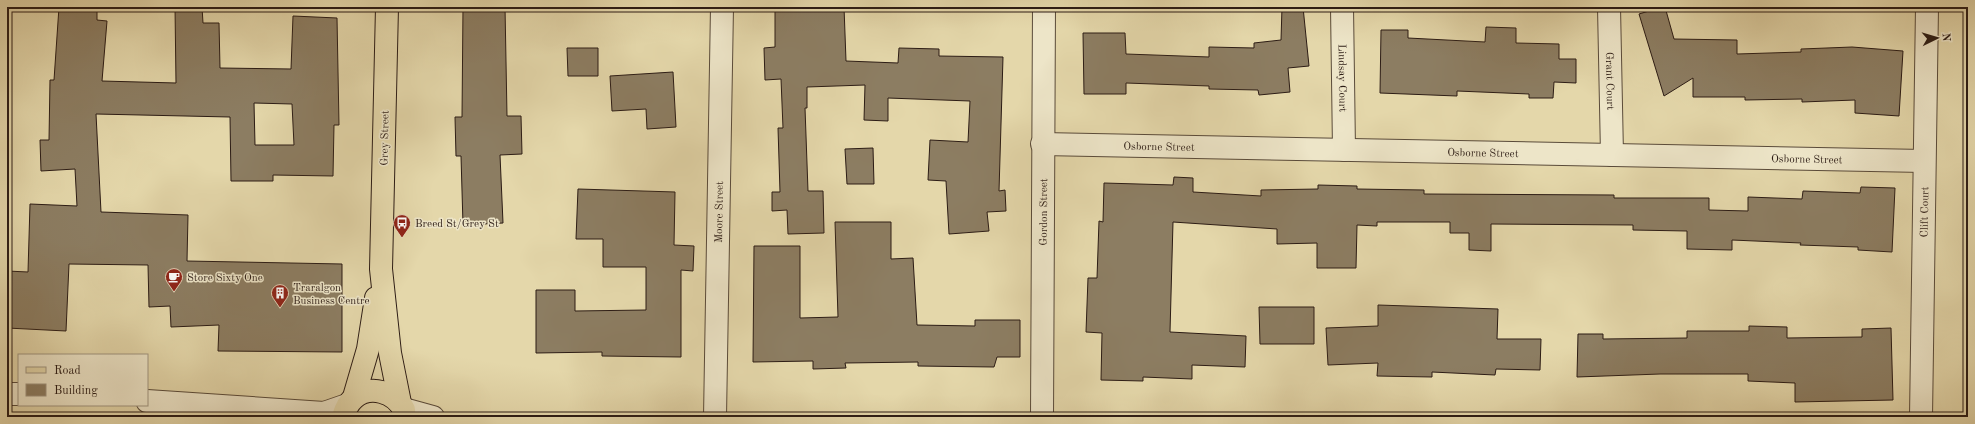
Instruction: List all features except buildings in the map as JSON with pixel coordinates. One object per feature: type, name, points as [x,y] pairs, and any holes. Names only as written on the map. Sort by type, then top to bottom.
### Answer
[{"type":"main road","name":"Grey Street","points":[[387,7],[381,270],[390,353],[404,410]]},
{"type":"main road","name":"Grey Street","points":[[348,406],[368,349],[381,270]]},
{"type":"main road","points":[[348,406],[368,392],[384,392],[404,410]]},
{"type":"street","name":"Moore Street","points":[[715,417],[722,7]]},
{"type":"street","name":"Gordon Street","points":[[1042,417],[1042,144],[1044,7]]},
{"type":"street","name":"Lindsay Court","points":[[1342,7],[1344,150]]},
{"type":"street","name":"Grant Court","points":[[1609,7],[1612,155]]},
{"type":"street","name":"Clift Court","points":[[1921,417],[1927,7]]},
{"type":"street","name":"Osborne Street","points":[[1042,144],[1924,161]]},
{"type":"street","points":[[7,394],[18,394]]},
{"type":"street","points":[[148,401],[324,413],[348,406]]},
{"type":"street","points":[[404,410],[433,417]]},
{"type":"place","name":"Breed St/Grey St","points":[[402,238]]},
{"type":"place","name":"Store Sixty One","points":[[174,292]]},
{"type":"place","name":"Traralgon Business Centre","points":[[280,308]]}]
